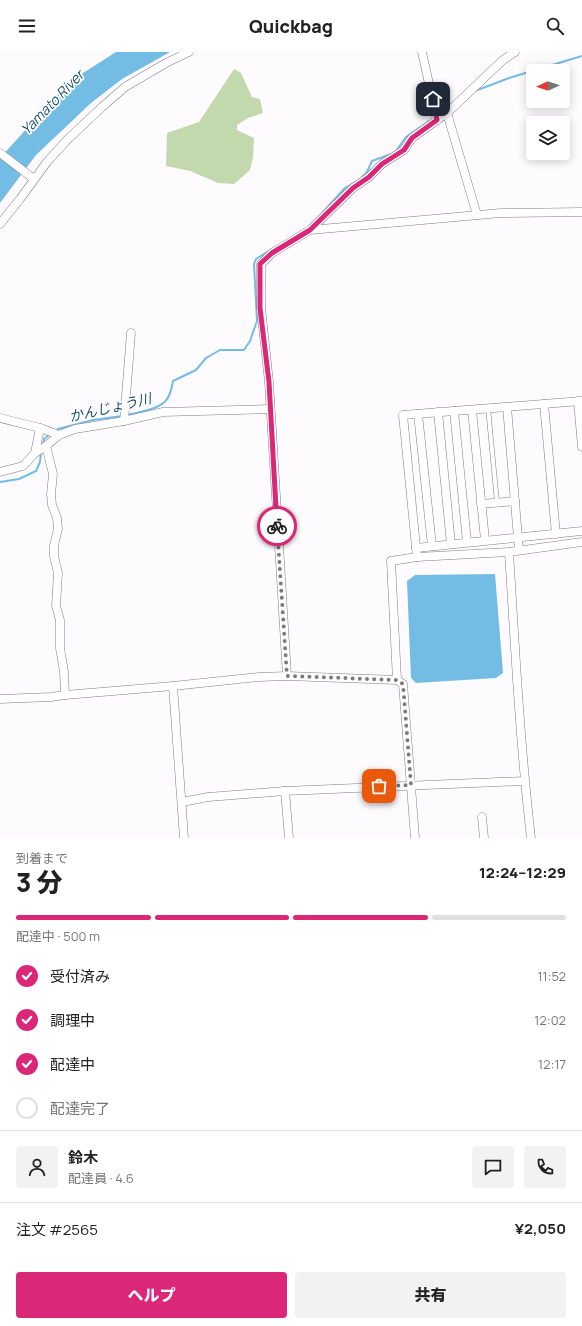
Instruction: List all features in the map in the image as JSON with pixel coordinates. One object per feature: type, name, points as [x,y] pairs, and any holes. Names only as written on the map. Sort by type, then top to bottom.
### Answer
[{"type":"street","points":[[0,224],[20,199],[32,178],[67,140],[125,87],[166,63],[189,52]]},
{"type":"street","points":[[422,52],[437,120]]},
{"type":"street","points":[[287,676],[269,382],[260,308],[260,264],[272,253],[310,230],[353,188],[369,177],[382,164],[404,150],[412,138],[447,113],[503,60],[515,52]]},
{"type":"street","points":[[447,113],[477,214]]},
{"type":"street","points":[[0,153],[32,178]]},
{"type":"street","points":[[310,230],[477,214],[582,212]]},
{"type":"street","points":[[124,421],[131,333]]},
{"type":"street","points":[[417,557],[403,415],[580,401],[582,447]]},
{"type":"street","points":[[544,404],[556,534]]},
{"type":"street","points":[[507,407],[519,550]]},
{"type":"street","points":[[0,472],[23,466],[35,453],[46,446],[58,435],[75,429],[124,421],[163,412],[270,409]]},
{"type":"street","points":[[472,410],[485,540]]},
{"type":"street","points":[[454,411],[467,542]]},
{"type":"street","points":[[438,412],[451,544]]},
{"type":"street","points":[[418,414],[432,546]]},
{"type":"street","points":[[0,418],[40,428],[58,435]]},
{"type":"street","points":[[35,453],[40,428]]},
{"type":"street","points":[[46,446],[53,474],[51,494],[52,505],[57,518],[58,528],[54,545],[54,556],[58,573],[56,606],[60,620],[60,648],[64,672],[65,694]]},
{"type":"street","points":[[481,504],[516,501]]},
{"type":"street","points":[[416,548],[582,531]]},
{"type":"street","points":[[397,680],[391,561],[417,557],[509,552],[582,542]]},
{"type":"street","points":[[509,552],[517,696],[524,781],[531,838]]},
{"type":"street","points":[[0,699],[51,697],[65,694],[173,686],[259,677],[287,676],[397,680],[403,684],[415,838]]},
{"type":"street","points":[[173,686],[184,838]]},
{"type":"street","points":[[182,802],[208,797],[285,791],[524,781]]},
{"type":"street","points":[[285,791],[289,838]]},
{"type":"street","points":[[482,817],[484,838]]},
{"type":"lane","points":[[488,408],[498,503]]},
{"type":"green space","points":[[234,69],[241,73],[252,97],[260,99],[263,113],[248,118],[237,125],[237,130],[254,138],[253,158],[250,170],[234,184],[218,183],[190,171],[166,166],[167,133],[199,122]]},
{"type":"water","name":"Yamato River","points":[[116,52],[170,52],[122,79],[91,103],[36,155],[0,203],[0,158],[69,82]]},
{"type":"water","points":[[495,574],[503,673],[496,678],[416,683],[411,678],[407,581],[415,575]]},
{"type":"waterway","name":"かんじょう川","points":[[475,91],[509,78],[582,56]]},
{"type":"waterway","name":"かんじょう川","points":[[438,114],[450,105]]},
{"type":"waterway","name":"かんじょう川","points":[[396,151],[406,137],[429,121]]},
{"type":"waterway","name":"かんじょう川","points":[[362,177],[367,172],[372,161],[391,154]]},
{"type":"waterway","name":"かんじょう川","points":[[323,212],[345,188],[357,181]]},
{"type":"waterway","name":"かんじょう川","points":[[126,415],[135,414],[159,406],[169,397],[173,381],[196,370],[206,358],[220,350],[244,350],[250,341],[257,321],[254,264],[256,259],[272,249]]},
{"type":"waterway","name":"かんじょう川","points":[[55,431],[93,420],[122,416]]},
{"type":"waterway","name":"かんじょう川","points":[[43,446],[44,439],[49,435]]},
{"type":"waterway","name":"かんじょう川","points":[[0,482],[19,479],[36,471],[40,462],[41,452]]},
{"type":"way so far","points":[[277,526],[287,676],[397,680],[403,684],[411,785],[379,786]]},
{"type":"route","points":[[277,526],[269,382],[260,308],[260,264],[272,253],[310,230],[353,188],[369,177],[382,164],[404,150],[412,138],[437,120],[433,99]]}]
